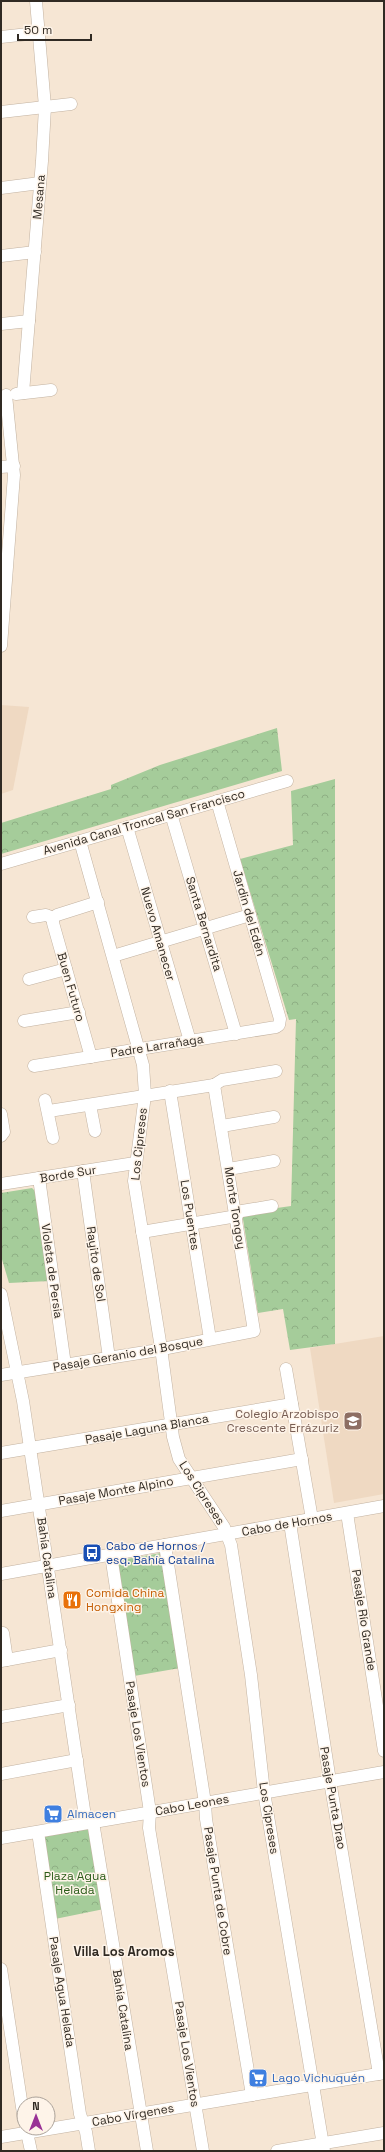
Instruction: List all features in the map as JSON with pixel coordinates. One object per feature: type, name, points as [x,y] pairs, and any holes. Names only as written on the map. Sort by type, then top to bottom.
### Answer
[{"type":"street","name":"Mesana","points":[[23,393],[45,107],[36,1]]},
{"type":"street","points":[[1,37],[38,33]]},
{"type":"street","points":[[1,112],[71,104]]},
{"type":"street","points":[[1,188],[40,183]]},
{"type":"street","points":[[1,256],[35,252]]},
{"type":"street","points":[[1,324],[29,321]]},
{"type":"street","points":[[1,646],[6,535],[14,466],[4,395],[51,390]]},
{"type":"street","points":[[1,467],[14,466]]},
{"type":"street","name":"Avenida Canal Troncal San Francisco","points":[[1,864],[287,781]]},
{"type":"street","name":"Jardin del Edén","points":[[217,801],[280,1019],[279,1025]]},
{"type":"street","name":"Santa Bernardita","points":[[171,814],[236,1034]]},
{"type":"street","name":"Nuevo Amanecer","points":[[127,827],[190,1041]]},
{"type":"street","name":"Los Cipreses","points":[[80,841],[140,1049],[145,1080],[145,1095],[135,1163],[134,1188],[161,1348],[171,1425],[176,1452],[191,1478],[228,1534],[231,1545],[251,1675],[264,1792],[323,2147]]},
{"type":"street","points":[[33,917],[46,915],[53,918],[57,915],[98,902]]},
{"type":"street","points":[[113,956],[250,915]]},
{"type":"street","name":"Buen Futuro","points":[[53,918],[91,1057]]},
{"type":"street","points":[[29,979],[66,969]]},
{"type":"street","points":[[24,1021],[78,1012]]},
{"type":"street","name":"Padre Larrañaga","points":[[34,1066],[236,1034],[276,1027],[279,1025]]},
{"type":"street","points":[[53,1138],[47,1106],[90,1104],[214,1085],[222,1080],[276,1071]]},
{"type":"street","name":"Monte Tongoy","points":[[214,1085],[229,1169],[254,1331]]},
{"type":"street","name":"Los Puentes","points":[[170,1091],[210,1339]]},
{"type":"street","points":[[90,1104],[95,1132]]},
{"type":"street","points":[[1,1114],[2,1135]]},
{"type":"street","points":[[222,1126],[274,1117]]},
{"type":"street","points":[[229,1169],[274,1161]]},
{"type":"street","name":"Borde Sur","points":[[1,1184],[135,1163]]},
{"type":"street","name":"Rayito de Sol","points":[[83,1171],[109,1358]]},
{"type":"street","name":"Violeta de Persia","points":[[39,1178],[65,1365]]},
{"type":"street","points":[[142,1232],[191,1224],[272,1206]]},
{"type":"street","name":"Bahía Catalina","points":[[1,1294],[5,1330],[18,1372],[31,1448],[77,1760],[90,1822],[147,2151]]},
{"type":"street","name":"Pasaje Geranio del Bosque","points":[[1,1375],[109,1358],[254,1331]]},
{"type":"street","points":[[286,1369],[312,1519]]},
{"type":"street","name":"Pasaje Laguna Blanca","points":[[1,1453],[292,1404]]},
{"type":"street","name":"Pasaje Monte Alpino","points":[[1,1511],[302,1459]]},
{"type":"street","name":"Cabo de Hornos","points":[[1,1574],[384,1506]]},
{"type":"street","name":"Pasaje Río Grande","points":[[347,1513],[384,1751]]},
{"type":"street","name":"Pasaje Punta Drao","points":[[290,1523],[330,1781],[382,2073]]},
{"type":"street","name":"Pasaje Punta de Cobre","points":[[165,1545],[205,1803],[206,1819],[252,2095]]},
{"type":"street","name":"Pasaje Los Vientos","points":[[111,1554],[150,1812],[149,1828],[203,2151]]},
{"type":"street","points":[[3,1633],[4,1660],[60,1650]]},
{"type":"street","points":[[1,1717],[69,1705]]},
{"type":"street","points":[[1,1774],[77,1760]]},
{"type":"street","name":"Cabo Leones","points":[[1,1838],[384,1772]]},
{"type":"street","name":"Pasaje Agua Helada","points":[[38,1832],[80,2114],[89,2151]]},
{"type":"street","points":[[1,1969],[20,2096]]},
{"type":"street","name":"Cabo Vírgenes","points":[[56,2126],[140,2114],[382,2073]]},
{"type":"street","name":"Cabo Vírgenes","points":[[1,2137],[16,2133]]},
{"type":"street","points":[[277,2151],[323,2147],[384,2133]]},
{"type":"street","points":[[27,2136],[31,2151]]},
{"type":"shaded area","points":[[1,705],[29,707],[13,790],[1,794]]},
{"type":"shaded area","name":"Colegio Arzobispo Crescente Errázuriz","points":[[384,1336],[384,1494],[334,1503],[310,1348]]},
{"type":"green space","points":[[277,728],[282,771],[1,854],[1,823],[111,789],[111,785],[160,765]]},
{"type":"green space","points":[[335,779],[335,1344],[290,1350],[283,1309],[258,1313],[242,1213],[291,1206],[296,1019],[289,1020],[240,859],[293,845],[291,791]]},
{"type":"green space","points":[[32,1188],[37,1193],[50,1281],[9,1283],[1,1256],[1,1193]]},
{"type":"green space","points":[[161,1553],[180,1668],[134,1676],[115,1561]]},
{"type":"green space","name":"Plaza Agua Helada","points":[[91,1828],[104,1909],[55,1919],[43,1837]]},
{"type":"place","name":"Colegio Arzobispo Crescente Errázuriz","points":[[353,1421]]},
{"type":"place","name":"Cabo de Hornos / esq. Bahía Catalina","points":[[92,1553]]},
{"type":"place","name":"Comida China Hongxing","points":[[72,1600]]},
{"type":"place","name":"Almacen","points":[[53,1814]]},
{"type":"place","name":"Lago Vichuquén","points":[[258,2078]]},
{"type":"district","name":"Villa Los Aromos","points":[[124,1951]]}]
